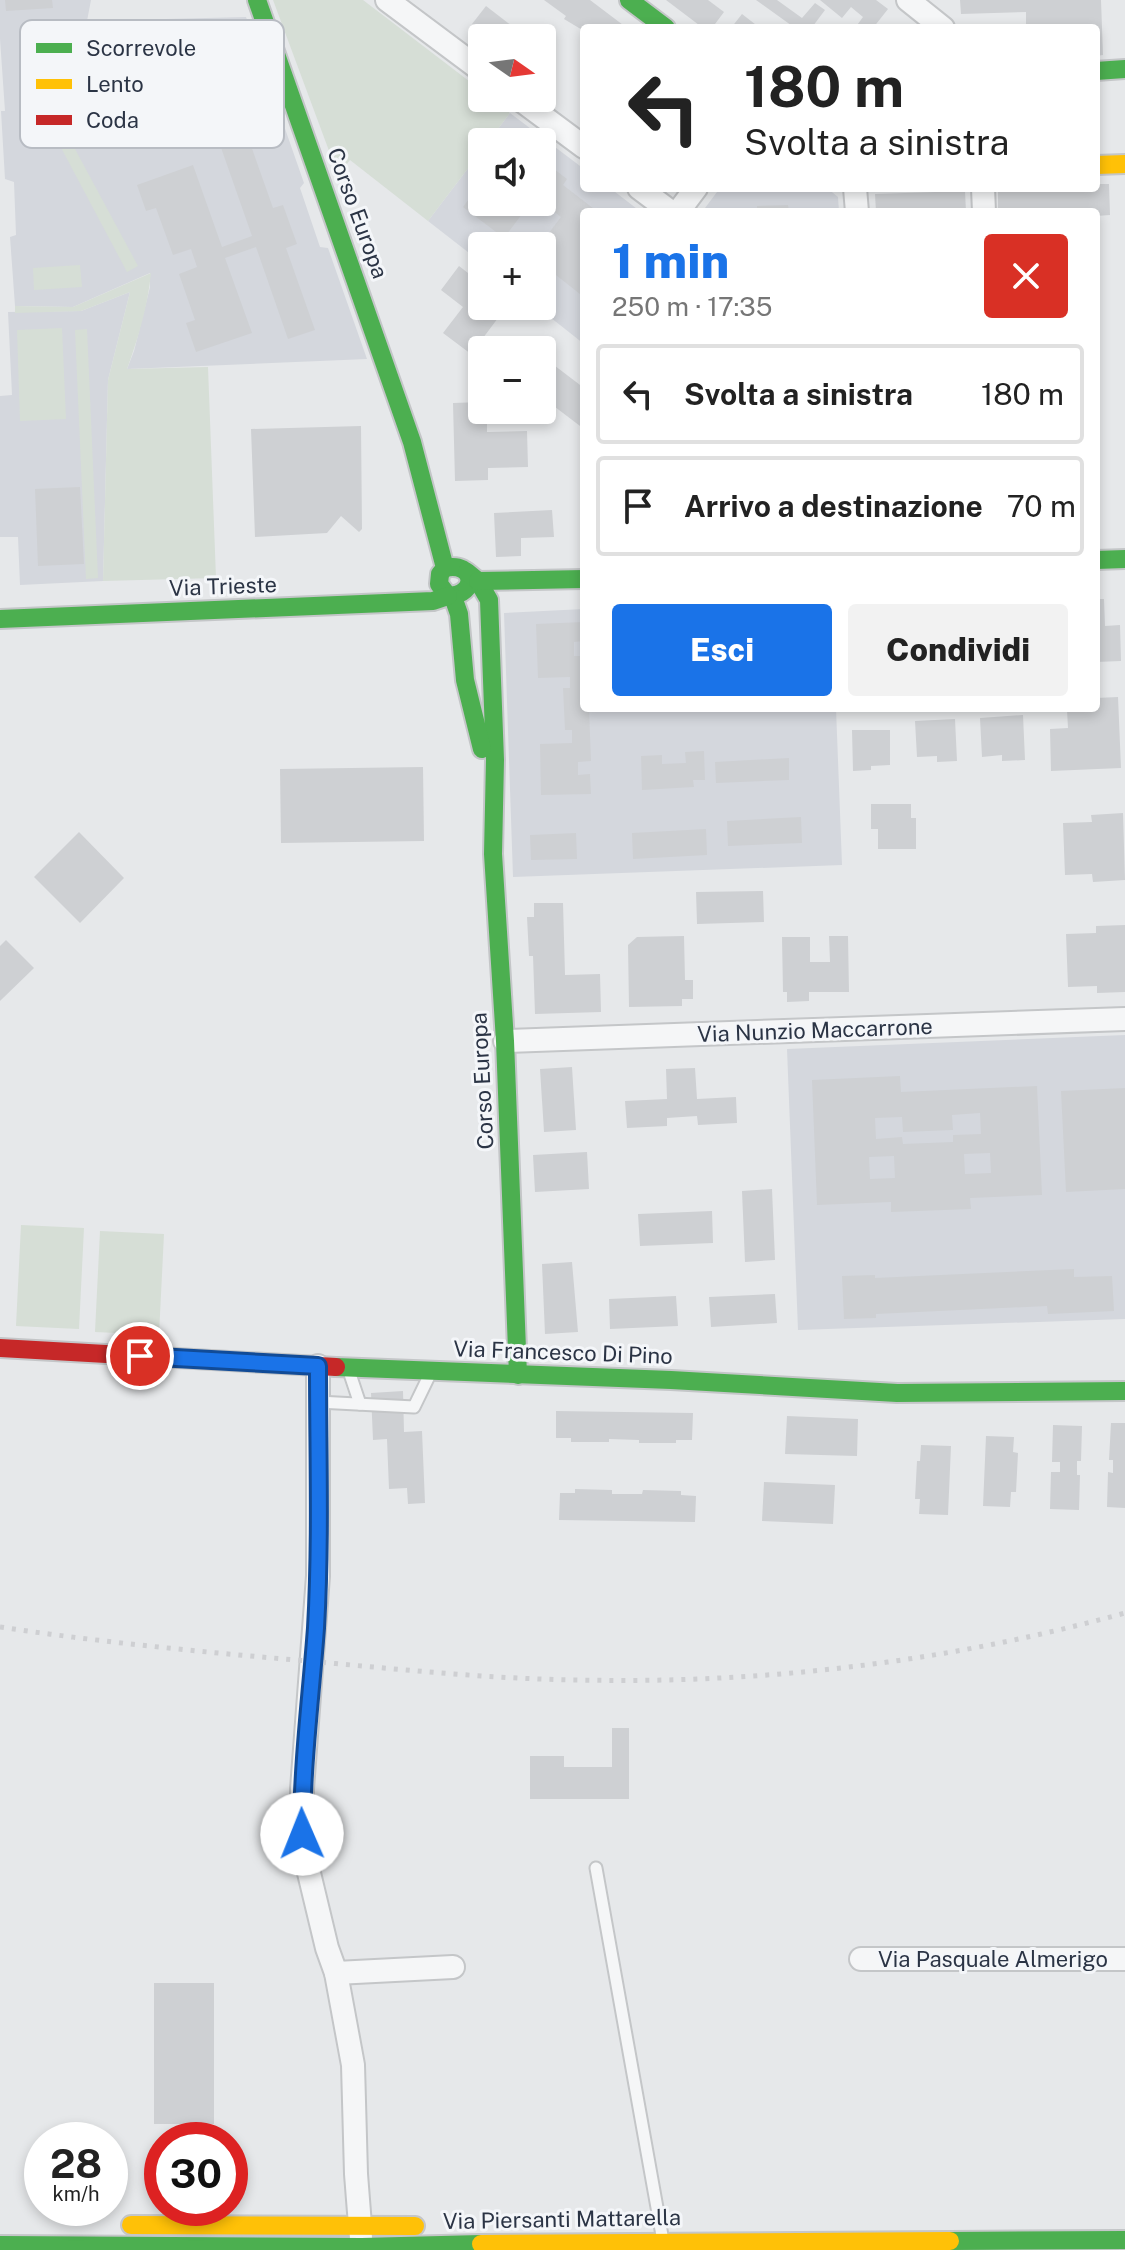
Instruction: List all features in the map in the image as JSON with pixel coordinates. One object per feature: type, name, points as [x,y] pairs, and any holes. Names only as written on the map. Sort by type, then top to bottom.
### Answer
[{"type":"street","name":"Corso Europa","points":[[257,0],[264,20]]},
{"type":"street","points":[[387,0],[468,61]]},
{"type":"street","points":[[629,0],[661,24]]},
{"type":"street","points":[[908,0],[938,24]]},
{"type":"street","points":[[1100,71],[1125,69]]},
{"type":"street","name":"Corso Europa","points":[[284,77],[412,442]]},
{"type":"street","points":[[537,112],[580,144]]},
{"type":"street","points":[[1100,165],[1125,164]]},
{"type":"street","points":[[644,192],[666,208]]},
{"type":"street","points":[[412,442],[452,521]]},
{"type":"street","points":[[412,442],[459,570],[489,600],[495,760],[493,822]]},
{"type":"street","points":[[1100,560],[1125,559]]},
{"type":"street","points":[[450,596],[463,595],[469,587],[469,577],[459,570]]},
{"type":"street","points":[[459,570],[439,584],[450,596],[459,614],[465,680],[480,740],[493,822]]},
{"type":"street","points":[[421,581],[459,570],[580,579]]},
{"type":"street","points":[[1100,574],[1125,573]]},
{"type":"street","points":[[0,602],[125,596]]},
{"type":"street","name":"Via Trieste","points":[[0,619],[433,601],[450,596]]},
{"type":"street","points":[[489,600],[580,596]]},
{"type":"street","points":[[462,644],[482,645],[490,639]]},
{"type":"street","name":"Corso Europa","points":[[493,822],[518,1375]]},
{"type":"street","name":"Via Nunzio Maccarrone","points":[[505,1041],[1125,1019]]},
{"type":"street","name":"Via Francesco Di Pino","points":[[0,1348],[897,1393],[1125,1391]]},
{"type":"street","points":[[318,1366],[318,1576],[302,1789],[302,1834],[312,1888],[336,1973],[353,2065],[361,2241]]},
{"type":"street","name":"Via Pasquale Almerigo","points":[[861,1959],[1125,1959]]},
{"type":"street","points":[[336,1973],[453,1967]]},
{"type":"street","name":"Via Piersanti Mattarella","points":[[0,2245],[538,2242],[662,2234],[1125,2224]]},
{"type":"street","name":"Via Piersanti Mattarella","points":[[128,2226],[361,2241],[434,2226]]},
{"type":"street","name":"Via Piersanti Mattarella","points":[[478,2226],[662,2234],[1125,2240]]},
{"type":"lane","points":[[348,1367],[360,1404]]},
{"type":"lane","points":[[318,1402],[414,1407],[432,1371]]},
{"type":"lane","points":[[596,1868],[662,2234]]},
{"type":"shaded area","points":[[0,0],[91,0],[87,20],[20,20],[20,148],[284,148],[284,126],[304,183],[300,188],[320,247],[328,248],[367,359],[127,369],[150,287],[150,273],[73,307],[15,306],[10,237],[16,235],[14,182],[5,179],[1,111],[5,111]]},
{"type":"shaded area","points":[[273,0],[363,0],[468,80],[468,112],[510,113],[499,128],[468,128],[468,168],[428,221],[350,160],[338,175],[284,30],[284,20],[280,20]]},
{"type":"shaded area","points":[[246,17],[247,20],[127,20]]},
{"type":"shaded area","points":[[510,113],[530,128],[499,128]]},
{"type":"shaded area","points":[[61,148],[74,148],[138,266],[127,272]]},
{"type":"shaded area","points":[[556,148],[580,166],[580,192],[615,192],[636,208],[580,208],[580,341],[554,320],[556,232],[468,232],[468,252],[428,221],[468,168],[468,216],[556,216]]},
{"type":"shaded area","points":[[717,192],[832,192],[838,197],[839,208],[705,208]]},
{"type":"shaded area","points":[[80,265],[82,287],[34,290],[33,268]]},
{"type":"shaded area","points":[[151,273],[142,322],[127,369],[208,367],[216,578],[103,581],[108,380],[130,292],[81,311],[15,313],[15,306],[73,307]]},
{"type":"shaded area","points":[[130,292],[108,380],[103,581],[20,585],[18,537],[0,537],[0,396],[12,395],[8,312],[81,311]]},
{"type":"shaded area","points":[[62,328],[66,419],[20,421],[17,330]]},
{"type":"shaded area","points":[[87,329],[98,578],[86,579],[75,330]]},
{"type":"shaded area","points":[[580,609],[580,712],[836,712],[842,865],[513,877],[504,613]]},
{"type":"shaded area","points":[[1125,1035],[1125,1319],[798,1330],[787,1049]]},
{"type":"shaded area","points":[[21,1225],[84,1228],[79,1329],[16,1326]]},
{"type":"shaded area","points":[[100,1231],[164,1234],[159,1335],[95,1332]]},
{"type":"building","points":[[5,0],[52,0],[53,8],[6,11]]},
{"type":"building","points":[[544,0],[590,0],[622,24],[580,24],[580,29],[564,19],[566,16]]},
{"type":"building","points":[[666,0],[708,0],[724,12],[715,24],[698,24]]},
{"type":"building","points":[[756,0],[777,0],[802,18],[815,3],[825,10],[814,24],[789,24]]},
{"type":"building","points":[[820,0],[876,0],[888,9],[876,24],[858,24],[863,17],[851,7],[842,18]]},
{"type":"building","points":[[960,0],[1101,0],[1103,55],[1100,55],[1100,24],[1026,24],[1026,12],[961,14]]},
{"type":"building","points":[[486,6],[509,24],[472,24]]},
{"type":"building","points":[[742,14],[755,24],[734,24]]},
{"type":"building","points":[[221,148],[252,148],[273,208],[283,205],[297,244],[286,248],[315,330],[288,339],[256,247],[225,258],[252,333],[196,352],[186,323],[195,320],[179,274],[197,267],[191,249],[173,255],[156,208],[146,211],[137,185],[193,165],[222,247],[252,236]]},
{"type":"building","points":[[556,171],[567,179],[563,185],[593,208],[580,208],[580,294],[556,275],[556,232],[550,232],[561,217],[556,213]]},
{"type":"building","points":[[1100,184],[1109,184],[1110,215],[1100,216],[1100,208],[998,208],[998,192],[1100,192]]},
{"type":"building","points":[[965,192],[966,208],[876,208],[875,194]]},
{"type":"building","points":[[788,205],[788,208],[757,208]]},
{"type":"building","points":[[475,216],[520,216],[508,232],[496,232]]},
{"type":"building","points":[[459,266],[468,273],[468,320],[496,320],[484,336],[468,336],[468,352],[443,333],[463,307],[441,290]]},
{"type":"building","points":[[556,367],[580,385],[580,426],[556,408]]},
{"type":"building","points":[[468,402],[468,424],[487,424],[487,432],[527,431],[528,467],[488,468],[488,480],[455,481],[453,403]]},
{"type":"building","points":[[361,426],[362,529],[359,532],[341,516],[327,533],[255,537],[251,429]]},
{"type":"building","points":[[80,487],[84,564],[38,566],[35,489]]},
{"type":"building","points":[[552,510],[554,537],[521,538],[521,556],[496,557],[494,513]]},
{"type":"building","points":[[1100,599],[1104,599],[1105,626],[1120,625],[1121,661],[1100,662]]},
{"type":"building","points":[[580,622],[580,641],[574,642],[574,656],[580,656],[580,712],[589,712],[591,761],[578,762],[578,775],[590,774],[591,794],[541,795],[540,744],[572,743],[572,730],[565,730],[563,688],[570,688],[570,677],[538,678],[536,624]]},
{"type":"building","points":[[1118,697],[1121,768],[1051,771],[1050,729],[1068,728],[1067,712],[1100,712],[1100,698]]},
{"type":"building","points":[[1023,715],[1025,760],[1002,761],[1002,755],[982,757],[980,718]]},
{"type":"building","points":[[955,719],[957,761],[937,762],[937,756],[917,757],[915,721]]},
{"type":"building","points":[[852,730],[890,730],[890,765],[853,771]]},
{"type":"building","points":[[704,751],[705,780],[693,780],[694,787],[642,790],[641,756],[662,755],[662,764],[686,763],[685,752]]},
{"type":"building","points":[[789,758],[789,780],[716,783],[715,762]]},
{"type":"building","points":[[423,767],[424,841],[281,843],[280,769]]},
{"type":"building","points":[[871,804],[911,804],[911,818],[916,818],[916,849],[878,849],[878,829],[871,829]]},
{"type":"building","points":[[1123,813],[1125,880],[1093,882],[1092,874],[1065,875],[1063,823],[1092,822],[1091,815]]},
{"type":"building","points":[[801,817],[802,843],[728,846],[727,821]]},
{"type":"building","points":[[706,829],[707,855],[633,859],[632,833]]},
{"type":"building","points":[[79,832],[124,878],[80,923],[34,877]]},
{"type":"building","points":[[576,833],[577,859],[531,860],[530,835]]},
{"type":"building","points":[[763,891],[764,922],[697,924],[696,892]]},
{"type":"building","points":[[534,903],[563,903],[565,975],[600,974],[601,1012],[535,1014],[533,956],[529,956],[527,917],[534,917]]},
{"type":"building","points":[[1125,925],[1125,992],[1097,993],[1097,986],[1068,987],[1066,934],[1096,933],[1096,926]]},
{"type":"building","points":[[684,936],[685,980],[693,980],[693,999],[682,999],[682,1006],[629,1007],[628,945],[637,937]]},
{"type":"building","points":[[829,936],[848,936],[849,992],[809,992],[809,1001],[787,1002],[787,992],[783,992],[782,937],[810,937],[810,962],[830,962]]},
{"type":"building","points":[[6,940],[34,968],[0,1001],[0,946]]},
{"type":"building","points":[[572,1067],[576,1130],[544,1132],[540,1069]]},
{"type":"building","points":[[695,1068],[697,1099],[736,1097],[737,1123],[698,1125],[697,1116],[667,1118],[667,1126],[627,1128],[625,1101],[667,1099],[666,1069]]},
{"type":"building","points":[[900,1076],[901,1092],[1037,1086],[1042,1195],[970,1198],[971,1209],[891,1212],[891,1202],[817,1205],[812,1080]],"holes":[[[980,1113],[981,1134],[953,1135],[953,1142],[903,1144],[902,1137],[876,1139],[875,1118],[902,1117],[903,1132],[953,1130],[952,1115]],[[990,1153],[991,1173],[965,1174],[964,1154]],[[894,1156],[895,1178],[870,1179],[869,1157]]]},
{"type":"building","points":[[1125,1088],[1125,1189],[1066,1192],[1061,1091]]},
{"type":"building","points":[[587,1152],[589,1189],[535,1192],[533,1155]]},
{"type":"building","points":[[772,1189],[775,1260],[745,1262],[742,1191]]},
{"type":"building","points":[[712,1211],[713,1243],[640,1246],[638,1214]]},
{"type":"building","points":[[572,1262],[578,1332],[545,1334],[542,1264]]},
{"type":"building","points":[[1074,1269],[1074,1277],[1112,1276],[1114,1311],[1048,1314],[1047,1306],[876,1314],[876,1318],[844,1319],[842,1276],[875,1275],[875,1278]]},
{"type":"building","points":[[775,1294],[777,1323],[711,1327],[709,1297]]},
{"type":"building","points":[[676,1296],[678,1326],[610,1329],[609,1299]]},
{"type":"building","points":[[403,1391],[404,1432],[422,1431],[425,1503],[408,1504],[407,1488],[389,1489],[387,1439],[373,1440],[371,1393]]},
{"type":"building","points":[[556,1411],[693,1413],[692,1440],[676,1440],[676,1443],[609,1439],[609,1442],[571,1442],[571,1438],[556,1438]]},
{"type":"building","points":[[787,1416],[858,1419],[857,1456],[785,1454]]},
{"type":"building","points":[[1111,1423],[1125,1423],[1125,1508],[1107,1507],[1108,1472],[1113,1473],[1113,1460],[1109,1460]]},
{"type":"building","points":[[1053,1425],[1082,1426],[1081,1461],[1077,1461],[1077,1475],[1080,1475],[1079,1510],[1050,1509],[1051,1472],[1060,1472],[1060,1462],[1052,1462]]},
{"type":"building","points":[[986,1436],[1014,1437],[1013,1452],[1018,1453],[1016,1492],[1011,1492],[1010,1507],[983,1506]]},
{"type":"building","points":[[921,1445],[951,1446],[948,1515],[919,1514],[920,1499],[915,1499]]},
{"type":"building","points":[[764,1482],[835,1485],[833,1524],[762,1521]]},
{"type":"building","points":[[575,1489],[612,1490],[612,1494],[642,1494],[643,1490],[681,1491],[681,1495],[696,1496],[695,1522],[559,1520],[560,1493],[575,1493]]},
{"type":"building","points":[[612,1728],[629,1728],[629,1799],[530,1799],[530,1756],[564,1756],[564,1767],[612,1767]]},
{"type":"building","points":[[154,1983],[214,1983],[214,2122],[154,2122]]},
{"type":"railway","points":[[0,1627],[160,1647],[449,1674],[648,1680],[786,1673],[923,1657],[991,1645],[1125,1613]]},
{"type":"traffic: fast","points":[[257,0],[264,20]]},
{"type":"traffic: fast","points":[[629,0],[661,24]]},
{"type":"traffic: fast","points":[[1100,71],[1125,69]]},
{"type":"traffic: fast","points":[[284,77],[412,442],[445,568]]},
{"type":"traffic: fast","points":[[1100,560],[1125,559]]},
{"type":"traffic: fast","points":[[455,567],[467,574],[469,585],[465,590],[448,596],[439,584],[440,574],[445,568],[455,567]]},
{"type":"traffic: fast","points":[[467,572],[478,581],[489,600],[495,760],[493,854],[505,1041],[518,1375]]},
{"type":"traffic: fast","points":[[478,581],[580,579]]},
{"type":"traffic: fast","points":[[0,619],[433,601],[448,596]]},
{"type":"traffic: fast","points":[[453,597],[459,614],[465,680],[482,749]]},
{"type":"traffic: fast","points":[[336,1367],[671,1380],[897,1393],[1125,1391]]},
{"type":"traffic: fast","points":[[950,2241],[1125,2240]]},
{"type":"traffic: fast","points":[[0,2245],[362,2247],[481,2244]]},
{"type":"traffic: slow","points":[[1100,165],[1125,164]]},
{"type":"traffic: slow","points":[[131,2225],[415,2226]]},
{"type":"traffic: slow","points":[[481,2244],[950,2241]]},
{"type":"traffic: jam","points":[[0,1348],[336,1367]]},
{"type":"route","points":[[140,1356],[318,1366],[318,1576],[302,1789],[302,1834]]}]
